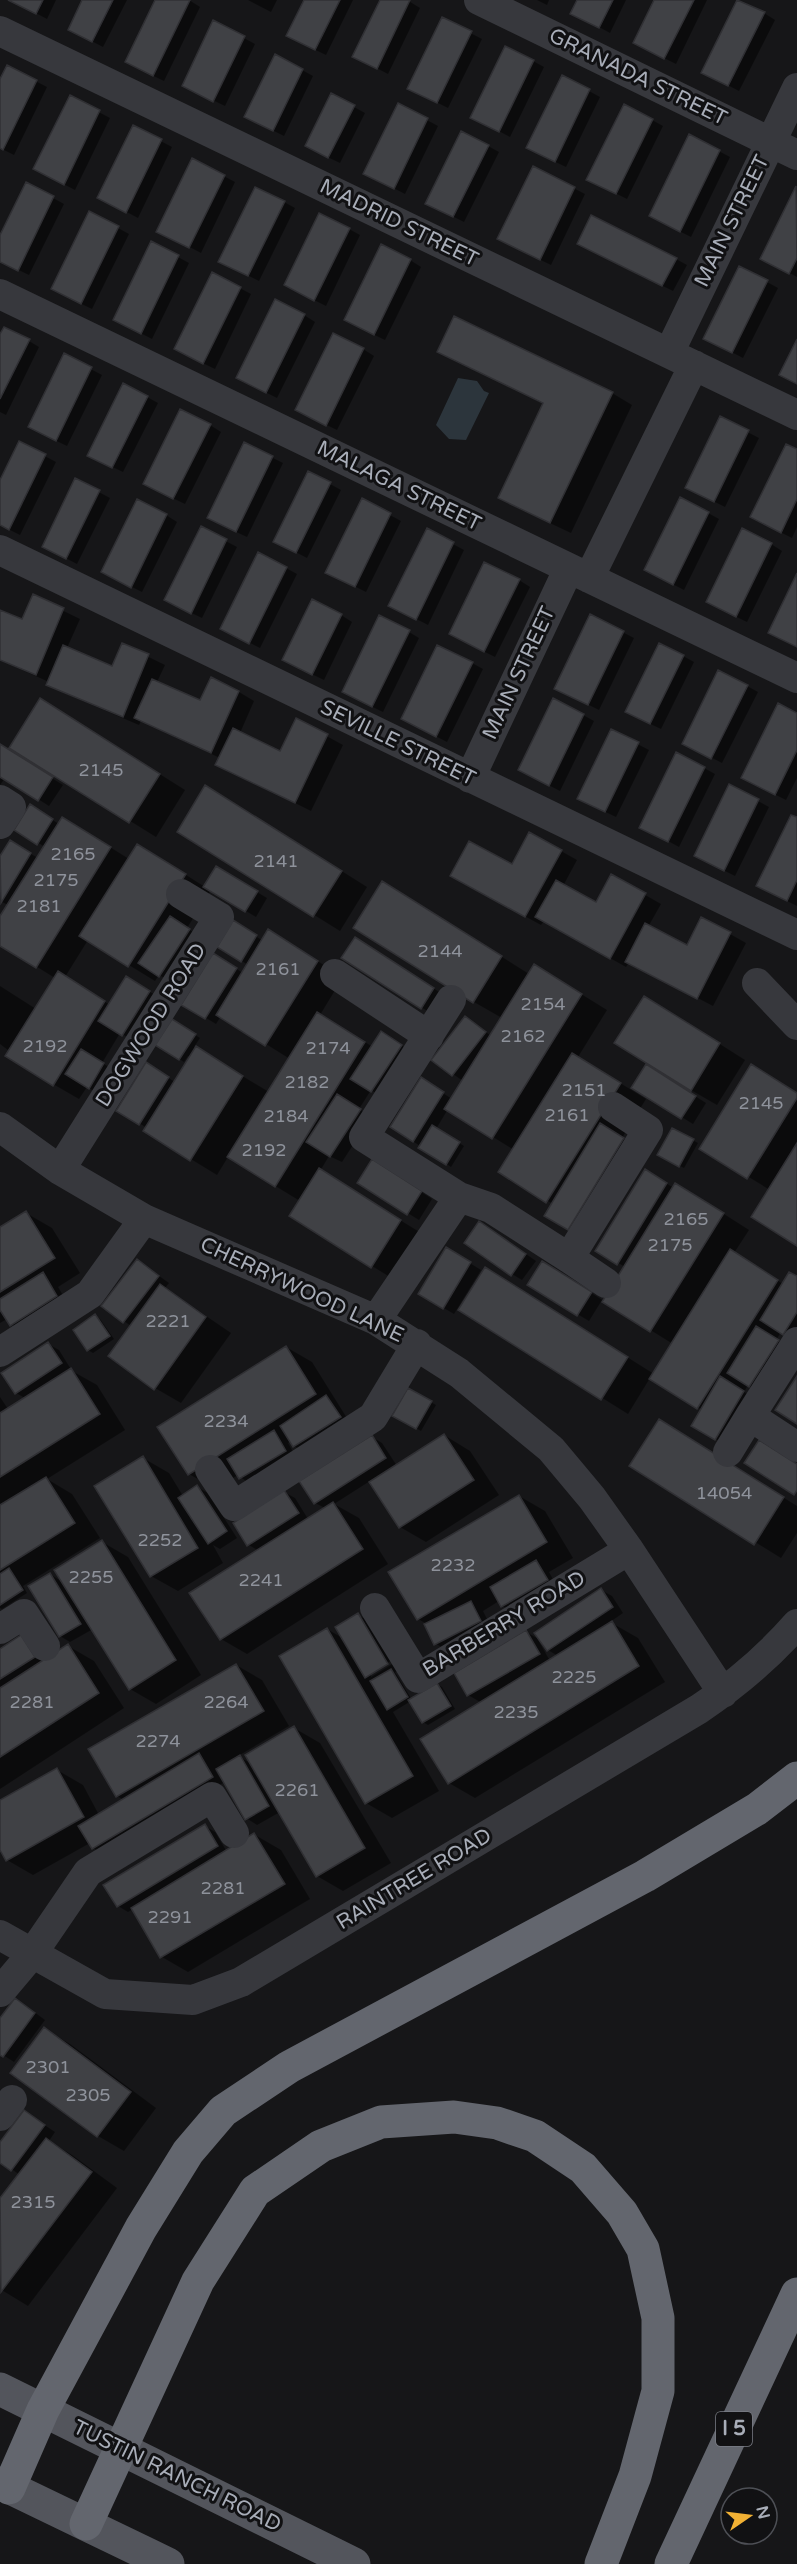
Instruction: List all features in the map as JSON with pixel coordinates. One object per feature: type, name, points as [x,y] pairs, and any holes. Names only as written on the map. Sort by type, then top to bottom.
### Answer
[{"type":"highway","points":[[4,2485],[141,2228],[188,2152],[223,2111],[289,2067],[645,1876],[757,1809],[797,1778]]},
{"type":"highway","points":[[86,2524],[198,2281],[255,2191],[321,2146],[381,2122],[454,2117],[496,2123],[535,2136],[583,2168],[622,2213],[643,2249],[658,2318],[658,2391],[635,2476],[601,2564]]},
{"type":"highway","name":"I 5","points":[[671,2564],[797,2294]]},
{"type":"main road","name":"TUSTIN RANCH ROAD","points":[[0,2389],[354,2564]]},
{"type":"main road","points":[[4,2485],[168,2564]]},
{"type":"street","name":"GRANADA STREET","points":[[479,0],[797,155]]},
{"type":"street","name":"MADRID STREET","points":[[0,31],[797,415]]},
{"type":"street","name":"MAIN STREET","points":[[470,778],[579,573],[682,359],[770,142],[797,88]]},
{"type":"street","name":"MALAGA STREET","points":[[0,294],[797,678]]},
{"type":"street","name":"SEVILLE STREET","points":[[0,550],[797,935]]},
{"type":"street","points":[[0,800],[11,807],[0,824]]},
{"type":"street","name":"DOGWOOD ROAD","points":[[60,1170],[219,917],[181,894]]},
{"type":"street","points":[[335,974],[429,1036]]},
{"type":"street","points":[[757,983],[797,1025]]},
{"type":"street","points":[[451,1000],[364,1137],[459,1197],[491,1208],[606,1282]]},
{"type":"street","points":[[569,1258],[648,1130],[613,1107]]},
{"type":"street","name":"CHERRYWOOD LANE","points":[[0,1126],[60,1170],[144,1219],[376,1320],[417,1344],[459,1373],[551,1449],[592,1498],[723,1693]]},
{"type":"street","points":[[376,1320],[459,1197]]},
{"type":"street","points":[[0,1352],[90,1294],[144,1219]]},
{"type":"street","points":[[728,1452],[797,1342]]},
{"type":"street","points":[[210,1470],[234,1506],[373,1418],[417,1344]]},
{"type":"street","points":[[750,1416],[797,1447]]},
{"type":"street","name":"BARBERRY ROAD","points":[[375,1608],[418,1678],[629,1550]]},
{"type":"street","points":[[0,1629],[24,1614],[45,1646]]},
{"type":"street","name":"RAINTREE ROAD","points":[[0,1935],[105,1994],[193,2000],[242,1982],[723,1693],[775,1649],[797,1624]]},
{"type":"street","points":[[0,1992],[32,1954],[88,1872],[212,1797],[234,1833]]},
{"type":"shaded area","points":[[458,378],[477,381],[484,391],[489,393],[466,440],[449,439],[436,425]]},
{"type":"building","points":[[8,0],[43,0],[36,14]]},
{"type":"building","points":[[82,0],[113,0],[92,42],[68,30]]},
{"type":"building","points":[[155,0],[190,0],[153,76],[125,62]]},
{"type":"building","points":[[304,0],[340,0],[315,50],[286,36]]},
{"type":"building","points":[[380,0],[410,0],[377,69],[352,57]]},
{"type":"building","points":[[577,0],[613,0],[599,28],[570,14]]},
{"type":"building","points":[[654,0],[694,0],[664,59],[633,43]]},
{"type":"building","points":[[737,0],[765,12],[728,86],[701,73]]},
{"type":"building","points":[[442,17],[472,31],[437,103],[407,89]]},
{"type":"building","points":[[213,20],[245,36],[213,102],[182,86]]},
{"type":"building","points":[[505,46],[534,60],[499,132],[470,118]]},
{"type":"building","points":[[275,54],[303,69],[273,131],[244,117]]},
{"type":"building","points":[[7,65],[37,80],[3,150],[0,148],[0,79]]},
{"type":"building","points":[[562,75],[590,89],[555,162],[526,148]]},
{"type":"building","points":[[331,93],[355,105],[328,158],[305,146]]},
{"type":"building","points":[[70,95],[100,110],[64,185],[33,169]]},
{"type":"building","points":[[398,103],[428,118],[394,189],[363,174]]},
{"type":"building","points":[[624,104],[653,119],[616,194],[586,180]]},
{"type":"building","points":[[133,125],[162,139],[126,213],[97,198]]},
{"type":"building","points":[[461,131],[489,145],[453,217],[425,204]]},
{"type":"building","points":[[689,134],[720,150],[680,232],[649,216]]},
{"type":"building","points":[[192,158],[225,175],[189,248],[156,232]]},
{"type":"building","points":[[533,166],[575,187],[540,260],[497,239]]},
{"type":"building","points":[[26,182],[54,196],[18,271],[0,262],[0,235]]},
{"type":"building","points":[[796,186],[797,258],[789,274],[760,259]]},
{"type":"building","points":[[255,187],[285,201],[248,276],[218,262]]},
{"type":"building","points":[[89,211],[119,226],[81,304],[51,289]]},
{"type":"building","points":[[319,213],[350,228],[314,301],[284,285]]},
{"type":"building","points":[[591,215],[677,258],[662,286],[577,244]]},
{"type":"building","points":[[151,241],[179,255],[141,334],[113,320]]},
{"type":"building","points":[[381,244],[411,259],[374,335],[344,320]]},
{"type":"building","points":[[739,266],[768,280],[732,353],[703,339]]},
{"type":"building","points":[[212,272],[241,287],[203,364],[174,349]]},
{"type":"building","points":[[275,299],[305,314],[266,393],[236,378]]},
{"type":"building","points":[[454,316],[613,392],[550,523],[498,498],[543,403],[437,352]]},
{"type":"building","points":[[4,327],[30,339],[0,399],[0,334]]},
{"type":"building","points":[[333,333],[364,348],[326,426],[295,410]]},
{"type":"building","points":[[797,339],[797,384],[779,375]]},
{"type":"building","points":[[64,353],[92,367],[56,441],[28,427]]},
{"type":"building","points":[[123,383],[148,396],[112,468],[87,456]]},
{"type":"building","points":[[180,409],[211,424],[173,499],[143,484]]},
{"type":"building","points":[[720,416],[749,430],[714,502],[685,488]]},
{"type":"building","points":[[19,441],[46,454],[9,530],[0,525],[0,480]]},
{"type":"building","points":[[244,442],[273,456],[236,532],[207,518]]},
{"type":"building","points":[[786,444],[797,449],[797,499],[781,533],[750,517]]},
{"type":"building","points":[[308,471],[331,482],[296,553],[273,542]]},
{"type":"building","points":[[75,478],[100,490],[66,559],[42,547]]},
{"type":"building","points":[[680,497],[709,512],[673,585],[644,570]]},
{"type":"building","points":[[362,498],[391,513],[355,587],[325,573]]},
{"type":"building","points":[[137,499],[167,514],[131,588],[101,572]]},
{"type":"building","points":[[201,526],[227,539],[191,614],[164,600]]},
{"type":"building","points":[[427,528],[454,542],[416,620],[388,606]]},
{"type":"building","points":[[742,528],[772,543],[736,617],[706,602]]},
{"type":"building","points":[[258,552],[287,567],[249,644],[220,629]]},
{"type":"building","points":[[484,562],[520,579],[484,652],[449,634]]},
{"type":"building","points":[[797,573],[797,647],[768,633]]},
{"type":"building","points":[[33,594],[64,608],[36,675],[0,660],[0,610],[22,619]]},
{"type":"building","points":[[312,599],[342,614],[312,675],[282,660]]},
{"type":"building","points":[[590,614],[624,631],[588,705],[554,689]]},
{"type":"building","points":[[379,615],[410,630],[372,707],[342,692]]},
{"type":"building","points":[[122,643],[149,654],[123,717],[46,685],[63,645],[112,666]]},
{"type":"building","points":[[659,643],[684,655],[650,724],[625,712]]},
{"type":"building","points":[[437,645],[473,662],[436,737],[401,719]]},
{"type":"building","points":[[718,670],[748,685],[711,759],[682,744]]},
{"type":"building","points":[[211,677],[239,691],[211,753],[134,718],[152,679],[200,700]]},
{"type":"building","points":[[40,698],[160,774],[129,823],[9,748]]},
{"type":"building","points":[[553,698],[584,714],[549,786],[518,770]]},
{"type":"building","points":[[778,703],[797,713],[797,750],[775,795],[741,778]]},
{"type":"building","points":[[296,718],[328,734],[295,803],[215,765],[233,728],[280,751]]},
{"type":"building","points":[[611,729],[639,742],[605,812],[577,799]]},
{"type":"building","points":[[0,744],[53,777],[38,801],[0,777]]},
{"type":"building","points":[[676,752],[705,767],[668,842],[639,828]]},
{"type":"building","points":[[729,784],[759,799],[724,871],[694,856]]},
{"type":"building","points":[[205,785],[342,871],[313,917],[177,832]]},
{"type":"building","points":[[30,804],[53,819],[37,845],[14,830]]},
{"type":"building","points":[[791,815],[797,817],[797,880],[787,901],[756,886]]},
{"type":"building","points":[[62,817],[111,847],[36,968],[0,946],[0,916]]},
{"type":"building","points":[[529,832],[562,850],[525,917],[450,876],[469,841],[512,864]]},
{"type":"building","points":[[10,840],[31,853],[1,903],[0,856]]},
{"type":"building","points":[[137,844],[186,874],[128,967],[79,936]]},
{"type":"building","points":[[216,866],[258,891],[245,912],[203,887]]},
{"type":"building","points":[[611,874],[646,893],[610,959],[535,917],[556,880],[596,902]]},
{"type":"building","points":[[382,881],[502,956],[473,1003],[353,928]]},
{"type":"building","points":[[170,916],[190,929],[159,977],[138,963]]},
{"type":"building","points":[[701,917],[731,932],[697,999],[625,962],[645,923],[687,945]]},
{"type":"building","points":[[233,920],[257,935],[241,962],[217,947]]},
{"type":"building","points":[[268,929],[318,961],[265,1046],[216,1015]]},
{"type":"building","points":[[355,937],[434,988],[421,1009],[341,958]]},
{"type":"building","points":[[213,953],[237,968],[205,1019],[181,1005]]},
{"type":"building","points":[[534,964],[582,994],[492,1139],[444,1109]]},
{"type":"building","points":[[58,971],[105,1001],[53,1086],[5,1056]]},
{"type":"building","points":[[126,976],[150,991],[122,1036],[98,1021]]},
{"type":"building","points":[[644,996],[720,1043],[691,1091],[614,1043]]},
{"type":"building","points":[[317,1012],[365,1042],[275,1187],[227,1157]]},
{"type":"building","points":[[465,1016],[486,1032],[452,1076],[431,1060]]},
{"type":"building","points":[[172,1019],[196,1034],[179,1060],[155,1045]]},
{"type":"building","points":[[381,1031],[402,1045],[371,1092],[350,1079]]},
{"type":"building","points":[[196,1046],[243,1076],[190,1161],[143,1131]]},
{"type":"building","points":[[81,1049],[104,1063],[89,1089],[65,1074]]},
{"type":"building","points":[[572,1053],[621,1083],[546,1203],[498,1172]]},
{"type":"building","points":[[146,1062],[169,1077],[139,1125],[116,1111]]},
{"type":"building","points":[[646,1064],[696,1096],[681,1119],[631,1088]]},
{"type":"building","points":[[751,1064],[797,1093],[797,1098],[747,1179],[699,1149]]},
{"type":"building","points":[[421,1077],[444,1092],[413,1142],[390,1127]]},
{"type":"building","points":[[337,1094],[361,1109],[330,1157],[306,1142]]},
{"type":"building","points":[[600,1123],[624,1138],[568,1230],[544,1216]]},
{"type":"building","points":[[432,1125],[460,1142],[446,1165],[418,1148]]},
{"type":"building","points":[[672,1128],[694,1139],[679,1167],[657,1155]]},
{"type":"building","points":[[797,1143],[797,1246],[751,1217]]},
{"type":"building","points":[[372,1159],[422,1191],[407,1215],[357,1183]]},
{"type":"building","points":[[319,1168],[401,1220],[371,1268],[289,1216]]},
{"type":"building","points":[[645,1169],[667,1183],[617,1265],[595,1251]]},
{"type":"building","points":[[675,1183],[724,1213],[650,1332],[602,1302]]},
{"type":"building","points":[[26,1211],[55,1258],[0,1292],[0,1227]]},
{"type":"building","points":[[479,1221],[526,1254],[511,1276],[464,1243]]},
{"type":"building","points":[[446,1247],[471,1262],[443,1309],[418,1294]]},
{"type":"building","points":[[730,1249],[778,1280],[697,1409],[649,1379]]},
{"type":"building","points":[[137,1259],[159,1276],[123,1323],[101,1306]]},
{"type":"building","points":[[542,1261],[592,1292],[577,1316],[527,1285]]},
{"type":"building","points":[[485,1267],[628,1357],[601,1400],[458,1310]]},
{"type":"building","points":[[43,1272],[57,1296],[10,1326],[0,1310],[0,1299]]},
{"type":"building","points":[[789,1272],[797,1276],[797,1312],[783,1335],[760,1320]]},
{"type":"building","points":[[160,1284],[206,1317],[154,1390],[108,1356]]},
{"type":"building","points":[[95,1314],[110,1336],[87,1351],[73,1330]]},
{"type":"building","points":[[756,1326],[779,1340],[749,1387],[727,1373]]},
{"type":"building","points":[[48,1342],[62,1363],[15,1394],[1,1373]]},
{"type":"building","points":[[286,1346],[316,1394],[188,1475],[157,1427]]},
{"type":"building","points":[[71,1368],[100,1414],[0,1477],[0,1413]]},
{"type":"building","points":[[720,1376],[744,1391],[715,1440],[691,1426]]},
{"type":"building","points":[[797,1376],[797,1424],[775,1410]]},
{"type":"building","points":[[408,1388],[432,1401],[416,1429],[392,1416]]},
{"type":"building","points":[[326,1395],[341,1417],[293,1447],[280,1426]]},
{"type":"building","points":[[659,1419],[784,1497],[754,1545],[629,1466]]},
{"type":"building","points":[[274,1430],[286,1451],[239,1479],[227,1459]]},
{"type":"building","points":[[444,1434],[474,1480],[399,1528],[369,1482]]},
{"type":"building","points":[[372,1435],[386,1458],[314,1504],[299,1481]]},
{"type":"building","points":[[759,1440],[797,1464],[797,1490],[794,1495],[744,1463]]},
{"type":"building","points":[[143,1456],[198,1548],[150,1577],[94,1486]]},
{"type":"building","points":[[46,1477],[75,1523],[0,1570],[0,1505]]},
{"type":"building","points":[[197,1485],[227,1531],[208,1544],[178,1498]]},
{"type":"building","points":[[284,1490],[299,1513],[247,1546],[233,1523]]},
{"type":"building","points":[[519,1495],[547,1542],[417,1620],[388,1572]]},
{"type":"building","points":[[333,1502],[363,1549],[220,1640],[189,1593]]},
{"type":"building","points":[[102,1540],[176,1660],[129,1690],[54,1570]]},
{"type":"building","points":[[536,1560],[548,1580],[501,1607],[490,1587]]},
{"type":"building","points":[[9,1568],[23,1590],[0,1605],[0,1574]]},
{"type":"building","points":[[50,1573],[81,1624],[59,1637],[28,1586]]},
{"type":"building","points":[[601,1588],[613,1607],[547,1651],[534,1633]]},
{"type":"building","points":[[471,1601],[481,1621],[434,1645],[424,1624]]},
{"type":"building","points":[[358,1613],[388,1664],[365,1678],[335,1627]]},
{"type":"building","points":[[612,1621],[639,1666],[448,1784],[420,1739]]},
{"type":"building","points":[[327,1628],[413,1776],[365,1804],[279,1656]]},
{"type":"building","points":[[526,1630],[540,1654],[467,1696],[454,1673]]},
{"type":"building","points":[[21,1635],[35,1657],[0,1679],[0,1649]]},
{"type":"building","points":[[68,1644],[99,1693],[0,1757],[0,1688]]},
{"type":"building","points":[[236,1664],[264,1711],[116,1797],[88,1749]]},
{"type":"building","points":[[391,1669],[408,1697],[387,1710],[370,1681]]},
{"type":"building","points":[[437,1683],[451,1706],[422,1723],[408,1700]]},
{"type":"building","points":[[294,1726],[365,1848],[316,1877],[245,1755]]},
{"type":"building","points":[[199,1753],[213,1777],[92,1849],[78,1826]]},
{"type":"building","points":[[240,1755],[269,1806],[245,1820],[216,1769]]},
{"type":"building","points":[[57,1768],[84,1817],[6,1861],[0,1850],[0,1800]]},
{"type":"building","points":[[205,1824],[218,1846],[117,1907],[103,1885]]},
{"type":"building","points":[[254,1833],[285,1884],[160,1958],[131,1908]]},
{"type":"building","points":[[15,1998],[35,2013],[3,2057],[0,2055],[0,2018]]},
{"type":"building","points":[[44,2027],[131,2092],[97,2137],[10,2073]]},
{"type":"building","points":[[24,2110],[45,2125],[11,2171],[0,2163],[0,2142]]},
{"type":"building","points":[[46,2138],[92,2172],[1,2292],[0,2198]]}]
